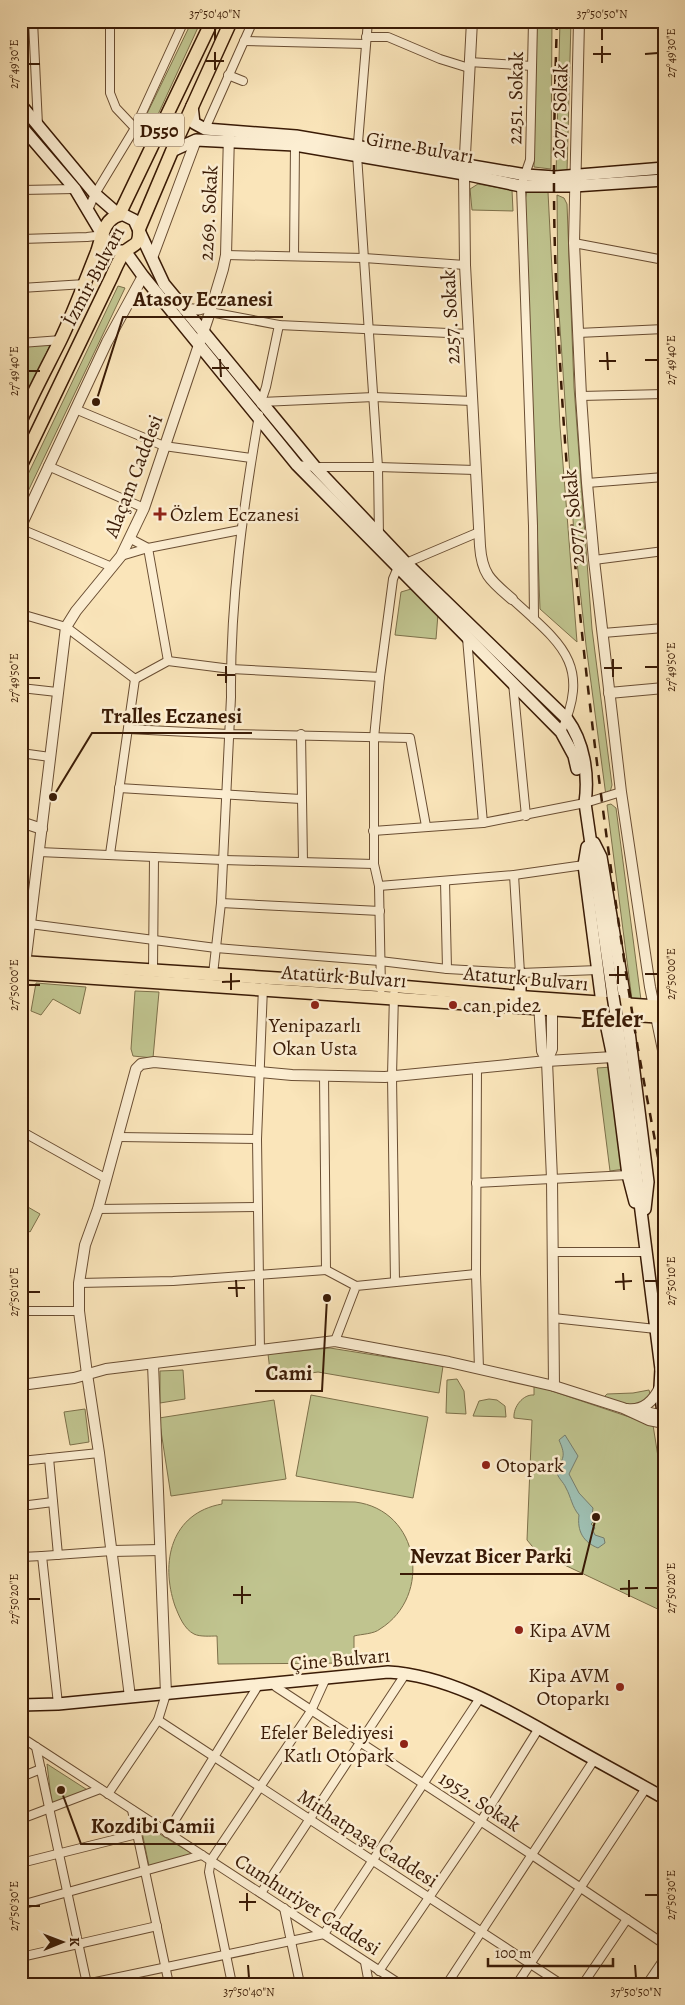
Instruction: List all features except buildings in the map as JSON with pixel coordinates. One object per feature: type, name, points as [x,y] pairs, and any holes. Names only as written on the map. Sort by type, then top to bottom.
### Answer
[{"type":"main road","name":"İzmir Bulvarı","points":[[21,420],[38,382],[61,340],[104,235],[106,224],[109,220],[119,215],[212,21]]},
{"type":"main road","name":"İzmir Bulvarı","points":[[21,465],[78,344],[125,251],[138,241],[140,230],[172,151],[231,21]]},
{"type":"main road","points":[[192,104],[194,123],[205,129]]},
{"type":"main road","points":[[21,106],[95,194],[119,215],[130,217],[134,220],[164,284],[184,309],[201,339],[297,466],[378,546],[402,565],[567,719],[579,738],[587,786],[585,803],[614,996],[623,1014]]},
{"type":"main road","name":"Girne Bulvarı","points":[[205,129],[229,136],[295,145],[357,150]]},
{"type":"main road","points":[[23,130],[75,190],[109,246],[119,251],[125,251],[143,276],[262,402],[315,468],[380,534],[402,565],[467,638],[561,732],[574,756],[580,791],[585,803]]},
{"type":"main road","name":"Girne Bulvarı","points":[[172,151],[196,140],[229,136],[296,136],[357,150],[464,169],[555,177],[574,181],[664,180]]},
{"type":"main road","name":"Girne Bulvarı","points":[[464,169],[522,186],[574,181],[664,168]]},
{"type":"main road","points":[[589,832],[584,865],[603,1009],[613,1057],[632,1198],[643,1218]]},
{"type":"main road","points":[[589,832],[601,857],[623,1014],[646,1252],[662,1372],[660,1387],[664,1419]]},
{"type":"main road","name":"Atatürk Bulvarı","points":[[23,968],[153,970],[213,974],[264,983]]},
{"type":"main road","name":"Atatürk Bulvarı","points":[[23,968],[264,983],[545,1004]]},
{"type":"main road","points":[[520,973],[520,997]]},
{"type":"main road","name":"Ataturk Bulvarı","points":[[388,992],[520,997],[545,1004],[603,1009]]},
{"type":"main road","points":[[603,1009],[623,1014],[660,1012]]},
{"type":"main road","name":"Çine Bulvarı","points":[[21,1705],[58,1704],[130,1697],[256,1689],[388,1672],[404,1676],[421,1676],[478,1700],[664,1800]]},
{"type":"main road","name":"Çine Bulvarı","points":[[21,1712],[325,1681]]},
{"type":"street","points":[[33,21],[38,127]]},
{"type":"street","points":[[88,210],[95,194],[135,128],[184,21]]},
{"type":"street","points":[[205,129],[253,21]]},
{"type":"street","points":[[368,21],[357,150],[378,467],[380,534],[378,546]]},
{"type":"street","name":"2257. Sokak","points":[[472,21],[464,169],[465,265],[481,564],[484,571],[512,599]]},
{"type":"street","name":"2251. Sokak","points":[[522,186],[530,160],[533,21]]},
{"type":"street","name":"2077. Sokak","points":[[579,21],[574,243],[580,396],[587,483],[621,792],[660,1012],[664,1055]]},
{"type":"street","points":[[107,22],[110,92],[116,108],[152,146]]},
{"type":"street","points":[[244,41],[366,41],[388,38],[440,59],[469,65],[532,66]]},
{"type":"street","points":[[228,75],[243,81]]},
{"type":"street","name":"2269. Sokak","points":[[201,339],[224,269],[226,256],[229,136]]},
{"type":"street","points":[[152,258],[196,140]]},
{"type":"street","points":[[294,256],[295,145]]},
{"type":"street","points":[[522,186],[533,517],[534,619]]},
{"type":"street","points":[[21,190],[75,190]]},
{"type":"street","points":[[21,239],[104,235]]},
{"type":"street","points":[[574,243],[664,260]]},
{"type":"street","points":[[226,256],[364,258],[465,265]]},
{"type":"street","points":[[112,567],[21,527],[107,342],[143,276]]},
{"type":"street","points":[[21,288],[84,284]]},
{"type":"street","points":[[184,309],[200,310],[212,307],[279,325],[469,334]]},
{"type":"street","points":[[213,974],[221,903],[231,669],[240,530],[251,458],[279,325]]},
{"type":"street","points":[[578,333],[664,328]]},
{"type":"street","name":"Alaçam Caddesi","points":[[21,998],[23,968],[66,627],[76,611],[121,556],[131,539],[144,508],[201,339]]},
{"type":"street","points":[[21,343],[61,340]]},
{"type":"street","points":[[580,396],[664,394]]},
{"type":"street","points":[[262,402],[374,398],[472,401]]},
{"type":"street","points":[[75,409],[164,446],[251,458]]},
{"type":"street","points":[[48,466],[144,508]]},
{"type":"street","points":[[297,466],[315,468],[378,467],[475,470]]},
{"type":"street","points":[[587,483],[664,476]]},
{"type":"street","points":[[121,556],[148,548],[240,530]]},
{"type":"street","points":[[395,1282],[392,1076],[388,992],[380,961],[379,886],[374,864],[373,831],[374,738],[380,677],[393,579],[402,565],[479,532]]},
{"type":"street","points":[[131,539],[148,548]]},
{"type":"street","points":[[148,548],[168,661]]},
{"type":"street","points":[[594,560],[664,551]]},
{"type":"street","points":[[512,599],[557,642],[569,658],[573,678],[573,697],[561,732]]},
{"type":"street","points":[[21,614],[66,627],[135,679]]},
{"type":"street","points":[[603,633],[664,628]]},
{"type":"street","points":[[467,638],[483,822]]},
{"type":"street","points":[[135,679],[168,661],[231,669],[380,677]]},
{"type":"street","points":[[110,854],[135,679]]},
{"type":"street","points":[[513,682],[526,816]]},
{"type":"street","points":[[21,688],[57,692]]},
{"type":"street","points":[[609,693],[664,688]]},
{"type":"street","points":[[128,729],[229,734],[301,734],[410,738],[426,826]]},
{"type":"street","points":[[301,734],[303,862]]},
{"type":"street","points":[[21,753],[50,757]]},
{"type":"street","points":[[119,788],[301,799]]},
{"type":"street","points":[[373,831],[483,822],[526,816],[585,803],[621,792]]},
{"type":"street","points":[[21,822],[42,829]]},
{"type":"street","points":[[39,852],[374,864]]},
{"type":"street","points":[[153,970],[154,857]]},
{"type":"street","points":[[379,886],[514,875],[584,865]]},
{"type":"street","points":[[514,875],[520,973]]},
{"type":"street","points":[[445,881],[447,969]]},
{"type":"street","points":[[221,903],[380,911]]},
{"type":"street","points":[[30,924],[216,948],[380,961],[447,969],[520,973],[598,970]]},
{"type":"street","points":[[260,1351],[257,1139],[264,983]]},
{"type":"street","points":[[545,1004],[542,1051],[547,1061],[552,1179],[554,1386]]},
{"type":"street","points":[[130,1697],[87,1374],[79,1283],[85,1245],[98,1209],[136,1070],[141,1064],[154,1062],[324,1076],[392,1076],[547,1061],[613,1057]]},
{"type":"street","points":[[478,1068],[476,1183],[478,1369]]},
{"type":"street","points":[[324,1076],[326,1270]]},
{"type":"street","points":[[21,1131],[105,1178]]},
{"type":"street","points":[[118,1137],[257,1139]]},
{"type":"street","points":[[476,1183],[628,1174]]},
{"type":"street","points":[[98,1209],[257,1206]]},
{"type":"street","points":[[553,1252],[646,1252]]},
{"type":"street","points":[[79,1283],[173,1281],[326,1270],[356,1286],[476,1274]]},
{"type":"street","points":[[335,1341],[356,1286]]},
{"type":"street","points":[[21,1311],[80,1311]]},
{"type":"street","points":[[553,1318],[656,1328]]},
{"type":"street","points":[[21,1385],[74,1378],[101,1370],[335,1341],[554,1386],[664,1419]]},
{"type":"street","points":[[108,1794],[158,1720],[165,1696],[153,1364]]},
{"type":"street","points":[[636,1410],[652,1401],[660,1387]]},
{"type":"street","points":[[624,1408],[649,1420],[664,1419]]},
{"type":"street","points":[[21,1461],[99,1453]]},
{"type":"street","points":[[49,1458],[58,1555]]},
{"type":"street","points":[[21,1506],[53,1502]]},
{"type":"street","points":[[21,1557],[160,1550]]},
{"type":"street","points":[[42,1556],[58,1704]]},
{"type":"street","points":[[261,1893],[404,1676]]},
{"type":"street","points":[[232,1984],[208,1872],[211,1860],[311,1711],[325,1681]]},
{"type":"street","name":"1952. Sokak","points":[[276,1687],[664,1944]]},
{"type":"street","points":[[167,1833],[256,1689]]},
{"type":"street","points":[[36,1747],[87,1984],[324,1934],[478,1700]]},
{"type":"street","name":"Mithatpaşa Caddesi","points":[[158,1720],[259,1788],[431,1897],[561,1984]]},
{"type":"street","points":[[379,1971],[431,1897],[537,1731]]},
{"type":"street","name":"Cumhuriyet Caddesi","points":[[21,1737],[400,1984]]},
{"type":"street","points":[[447,1984],[592,1762]]},
{"type":"street","points":[[21,1776],[41,1769]]},
{"type":"street","points":[[21,1819],[100,1789]]},
{"type":"street","points":[[517,1984],[645,1790]]},
{"type":"street","points":[[132,1810],[169,1984]]},
{"type":"street","points":[[21,1863],[137,1834]]},
{"type":"street","points":[[21,1905],[202,1855]]},
{"type":"street","points":[[284,1908],[300,1984]]},
{"type":"street","points":[[583,1984],[627,1919]]},
{"type":"street","points":[[21,1957],[157,1926]]},
{"type":"street","points":[[647,1984],[664,1958]]},
{"type":"street","points":[[365,1962],[369,1984]]},
{"type":"green space","points":[[192,21],[201,21],[149,134],[142,124]]},
{"type":"green space","points":[[536,21],[552,21],[551,169],[534,167]]},
{"type":"green space","points":[[560,21],[571,21],[567,172],[556,175]]},
{"type":"green space","points":[[478,184],[512,190],[513,211],[472,210],[470,189]]},
{"type":"green space","points":[[544,188],[548,192],[560,426],[577,642],[540,609],[525,200],[527,191]]},
{"type":"green space","points":[[557,195],[564,198],[567,204],[574,387],[592,629],[612,785],[609,796],[606,796],[586,645],[574,534],[558,298]]},
{"type":"green space","points":[[118,286],[125,288],[21,506],[21,489]]},
{"type":"green space","points":[[50,345],[21,411],[21,346]]},
{"type":"green space","points":[[411,589],[417,592],[438,614],[436,639],[395,635],[401,592]]},
{"type":"green space","points":[[611,804],[616,808],[641,1000],[632,1000],[607,805]]},
{"type":"green space","points":[[36,983],[86,987],[80,1014],[53,999],[41,1015],[31,1011]]},
{"type":"green space","points":[[135,991],[159,992],[153,1058],[133,1056],[131,1049]]},
{"type":"green space","points":[[612,1067],[624,1169],[610,1171],[597,1068]]},
{"type":"green space","points":[[21,1203],[40,1214],[30,1232],[21,1226]]},
{"type":"green space","points":[[330,1348],[443,1366],[439,1393],[318,1372],[271,1379],[268,1354]]},
{"type":"green space","points":[[183,1370],[185,1399],[160,1403],[160,1371]]},
{"type":"green space","points":[[457,1379],[464,1391],[466,1414],[446,1413],[447,1380]]},
{"type":"green space","points":[[534,1385],[653,1425],[664,1495],[664,1612],[537,1552],[527,1540],[532,1420],[514,1418],[514,1414],[519,1402],[530,1395],[534,1395]]},
{"type":"green space","points":[[649,1390],[651,1398],[631,1407],[604,1397],[607,1394]]},
{"type":"green space","points":[[311,1395],[428,1417],[413,1498],[296,1476]]},
{"type":"green space","points":[[274,1400],[286,1479],[171,1496],[159,1418]]},
{"type":"green space","points":[[497,1400],[505,1406],[506,1417],[473,1416],[479,1401]]},
{"type":"green space","points":[[85,1409],[89,1442],[70,1445],[64,1412]]},
{"type":"green space","points":[[222,1500],[355,1502],[377,1508],[394,1521],[405,1537],[412,1556],[413,1576],[408,1596],[397,1614],[380,1629],[371,1633],[354,1636],[354,1663],[218,1664],[217,1636],[196,1635],[185,1626],[175,1606],[171,1589],[170,1557],[174,1542],[181,1529],[191,1518],[205,1509],[222,1504]]},
{"type":"green space","points":[[47,1764],[89,1791],[52,1805]]},
{"type":"green space","points":[[140,1822],[194,1855],[149,1866]]},
{"type":"shaded area","points":[[565,1435],[578,1456],[569,1474],[579,1493],[593,1508],[592,1515],[596,1519],[591,1524],[595,1528],[593,1531],[595,1535],[604,1538],[605,1543],[598,1548],[588,1543],[582,1535],[579,1526],[579,1515],[556,1470],[563,1455],[559,1440]]},
{"type":"railway","points":[[557,21],[554,160],[555,265],[568,480],[576,570],[595,750],[607,839],[637,1040],[664,1193]]},
{"type":"place","name":"Atasoy Eczanesi","points":[[96,402]]},
{"type":"place","name":"Özlem Eczanesi","points":[[160,514]]},
{"type":"place","name":"Tralles Eczanesi","points":[[53,797]]},
{"type":"place","name":"Yenipazarlı Okan Usta","points":[[315,1005]]},
{"type":"place","name":"can pide2","points":[[453,1005]]},
{"type":"place","name":"Cami","points":[[327,1298]]},
{"type":"place","name":"Otopark","points":[[486,1465]]},
{"type":"place","name":"Nevzat Bicer Parki","points":[[596,1517]]},
{"type":"place","name":"Kipa AVM","points":[[519,1630]]},
{"type":"place","name":"Kipa AVM Otoparkı","points":[[620,1687]]},
{"type":"place","name":"Efeler Belediyesi Katlı Otopark","points":[[404,1744]]},
{"type":"place","name":"Kozdibi Camii","points":[[61,1790]]},
{"type":"district","name":"Efeler","points":[[612,1018]]}]
